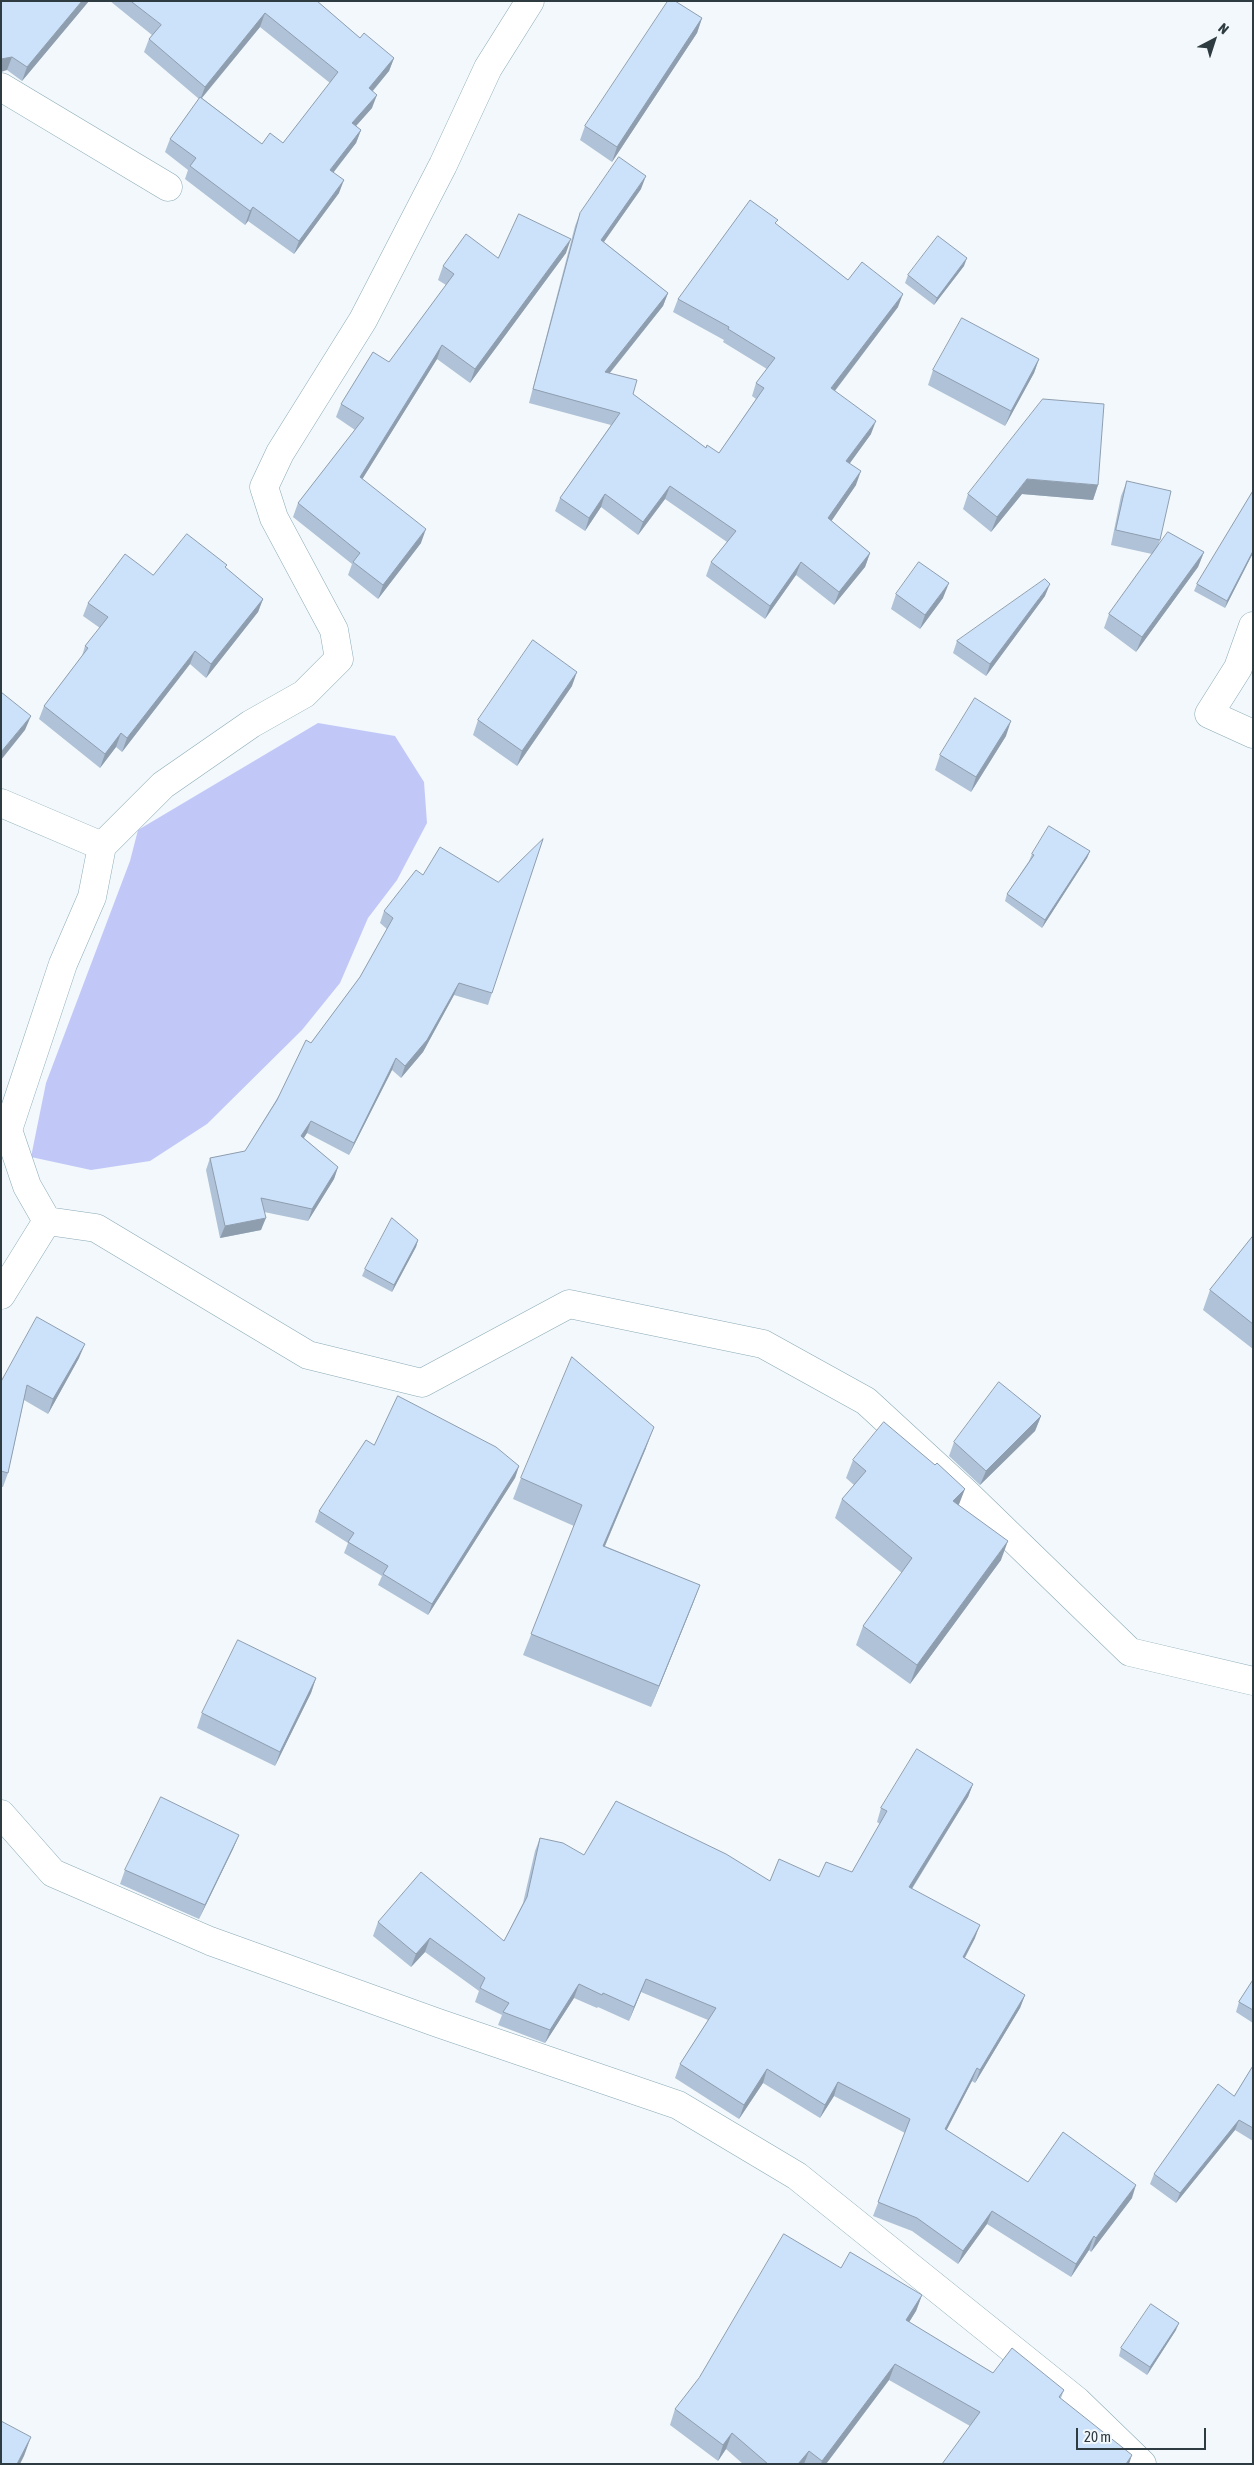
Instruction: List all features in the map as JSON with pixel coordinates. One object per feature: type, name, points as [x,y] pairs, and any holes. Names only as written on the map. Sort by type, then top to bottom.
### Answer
[{"type":"street","points":[[47,1222],[27,1186],[8,1130],[63,964],[92,898],[102,846],[163,785],[251,724],[304,694],[339,659],[334,630],[274,518],[264,487],[280,453],[363,320],[443,165],[488,68],[530,1]]},
{"type":"street","points":[[1,87],[168,187]]},
{"type":"street","points":[[1253,626],[1238,668],[1209,714],[1253,734]]},
{"type":"street","points":[[1,803],[102,846]]},
{"type":"street","points":[[1,1295],[47,1222]]},
{"type":"street","points":[[47,1222],[96,1228],[308,1355],[422,1384],[569,1304],[763,1344],[866,1401],[974,1501],[1130,1652],[1253,1680]]},
{"type":"street","points":[[1,1814],[52,1873],[210,1940],[447,2026],[678,2105],[797,2176],[1077,2401],[1142,2464]]},
{"type":"water","points":[[318,723],[395,736],[424,782],[427,823],[397,880],[368,918],[340,983],[302,1030],[207,1124],[150,1161],[91,1170],[31,1157],[46,1083],[130,861],[138,830]]},
{"type":"building","points":[[1,1],[82,1],[27,67],[12,57],[1,59]]},
{"type":"building","points":[[131,1],[317,1],[360,38],[364,33],[394,58],[369,88],[377,95],[352,123],[361,130],[330,170],[344,180],[299,241],[253,207],[250,211],[190,166],[196,158],[170,139],[200,97],[262,144],[270,133],[283,143],[338,72],[265,13],[205,87],[149,39],[161,25]]},
{"type":"building","points":[[668,1],[675,1],[702,18],[617,147],[585,126]]},
{"type":"building","points":[[619,157],[646,176],[601,240],[668,293],[605,372],[637,380],[633,394],[706,448],[707,445],[719,453],[764,388],[756,383],[775,358],[728,329],[729,327],[678,299],[750,200],[778,220],[775,223],[848,280],[862,262],[903,294],[831,388],[876,421],[846,461],[861,471],[828,518],[870,553],[839,592],[801,562],[770,606],[711,562],[736,531],[670,486],[643,522],[605,494],[589,518],[560,498],[620,413],[533,389],[580,213]]},
{"type":"building","points":[[519,214],[571,239],[475,369],[442,345],[360,477],[426,529],[383,585],[353,562],[360,553],[298,503],[364,418],[341,404],[373,352],[389,362],[454,274],[443,266],[466,234],[498,258]]},
{"type":"building","points":[[938,236],[967,258],[937,298],[908,275]]},
{"type":"building","points":[[962,318],[1039,359],[1011,411],[933,370]]},
{"type":"building","points":[[1043,399],[1104,404],[1098,485],[1027,479],[997,517],[968,494]]},
{"type":"building","points":[[1127,481],[1171,491],[1160,540],[1116,530]]},
{"type":"building","points":[[1253,491],[1253,551],[1227,601],[1197,584]]},
{"type":"building","points":[[1168,532],[1204,552],[1142,637],[1109,614]]},
{"type":"building","points":[[187,534],[227,565],[225,567],[263,599],[211,664],[195,651],[127,738],[121,733],[105,754],[44,706],[88,648],[85,646],[108,617],[88,603],[125,554],[153,575]]},
{"type":"building","points":[[919,562],[949,583],[925,615],[896,594]]},
{"type":"building","points":[[1045,579],[1050,584],[990,664],[957,641]]},
{"type":"building","points":[[533,640],[577,672],[522,751],[478,720]]},
{"type":"building","points":[[1,692],[31,716],[1,752]]},
{"type":"building","points":[[975,698],[1011,721],[976,777],[940,755]]},
{"type":"building","points":[[1049,826],[1090,851],[1045,920],[1007,894],[1034,855],[1032,854]]},
{"type":"building","points":[[543,839],[492,993],[459,983],[427,1040],[405,1066],[396,1058],[354,1143],[311,1121],[301,1136],[338,1167],[312,1209],[261,1198],[266,1218],[225,1226],[210,1158],[245,1151],[277,1100],[306,1040],[311,1043],[360,977],[393,918],[384,911],[416,870],[423,875],[440,847],[498,882]]},
{"type":"building","points":[[392,1218],[418,1240],[394,1285],[365,1269]]},
{"type":"building","points":[[1253,1236],[1253,1324],[1210,1290]]},
{"type":"building","points":[[37,1317],[85,1344],[53,1399],[27,1385],[8,1473],[1,1471],[1,1382]]},
{"type":"building","points":[[572,1357],[654,1427],[603,1546],[700,1585],[659,1686],[531,1634],[582,1505],[521,1478]]},
{"type":"building","points":[[999,1382],[1041,1416],[986,1471],[954,1442]]},
{"type":"building","points":[[398,1396],[496,1447],[519,1466],[432,1604],[383,1574],[388,1566],[348,1542],[354,1533],[319,1511],[366,1440],[374,1445]]},
{"type":"building","points":[[884,1422],[935,1465],[937,1463],[965,1489],[953,1501],[1008,1541],[917,1665],[863,1626],[912,1558],[842,1499],[866,1471],[853,1460]]},
{"type":"building","points":[[238,1640],[316,1678],[280,1752],[202,1713]]},
{"type":"building","points":[[917,1749],[973,1784],[909,1887],[980,1925],[963,1957],[1025,1995],[980,2070],[977,2068],[945,2129],[1028,2182],[1063,2132],[1136,2185],[1096,2238],[1094,2236],[1076,2264],[992,2211],[963,2251],[917,2218],[878,2202],[910,2119],[838,2082],[825,2105],[767,2069],[744,2105],[680,2064],[716,2008],[646,1979],[634,2007],[579,1984],[550,2030],[503,2012],[509,2003],[480,1988],[485,1978],[430,1938],[416,1954],[378,1922],[421,1872],[504,1941],[527,1897],[540,1838],[563,1843],[584,1855],[616,1801],[726,1854],[770,1881],[779,1859],[819,1877],[826,1862],[852,1872],[887,1811],[881,1808]]},
{"type":"building","points":[[161,1797],[239,1835],[205,1905],[125,1870]]},
{"type":"building","points":[[1253,1980],[1253,2010],[1239,2002]]},
{"type":"building","points":[[1253,2066],[1253,2128],[1239,2120],[1180,2193],[1154,2174],[1218,2084],[1234,2096]]},
{"type":"building","points":[[784,2234],[841,2268],[850,2252],[922,2295],[906,2320],[993,2373],[1012,2348],[1064,2390],[1059,2397],[1132,2455],[1126,2464],[942,2464],[980,2412],[895,2364],[822,2461],[809,2451],[798,2464],[768,2464],[732,2433],[723,2445],[675,2409],[699,2378]]},
{"type":"building","points":[[1151,2304],[1179,2323],[1150,2367],[1121,2348]]},
{"type":"building","points":[[1,2421],[31,2437],[17,2464],[1,2464]]}]
